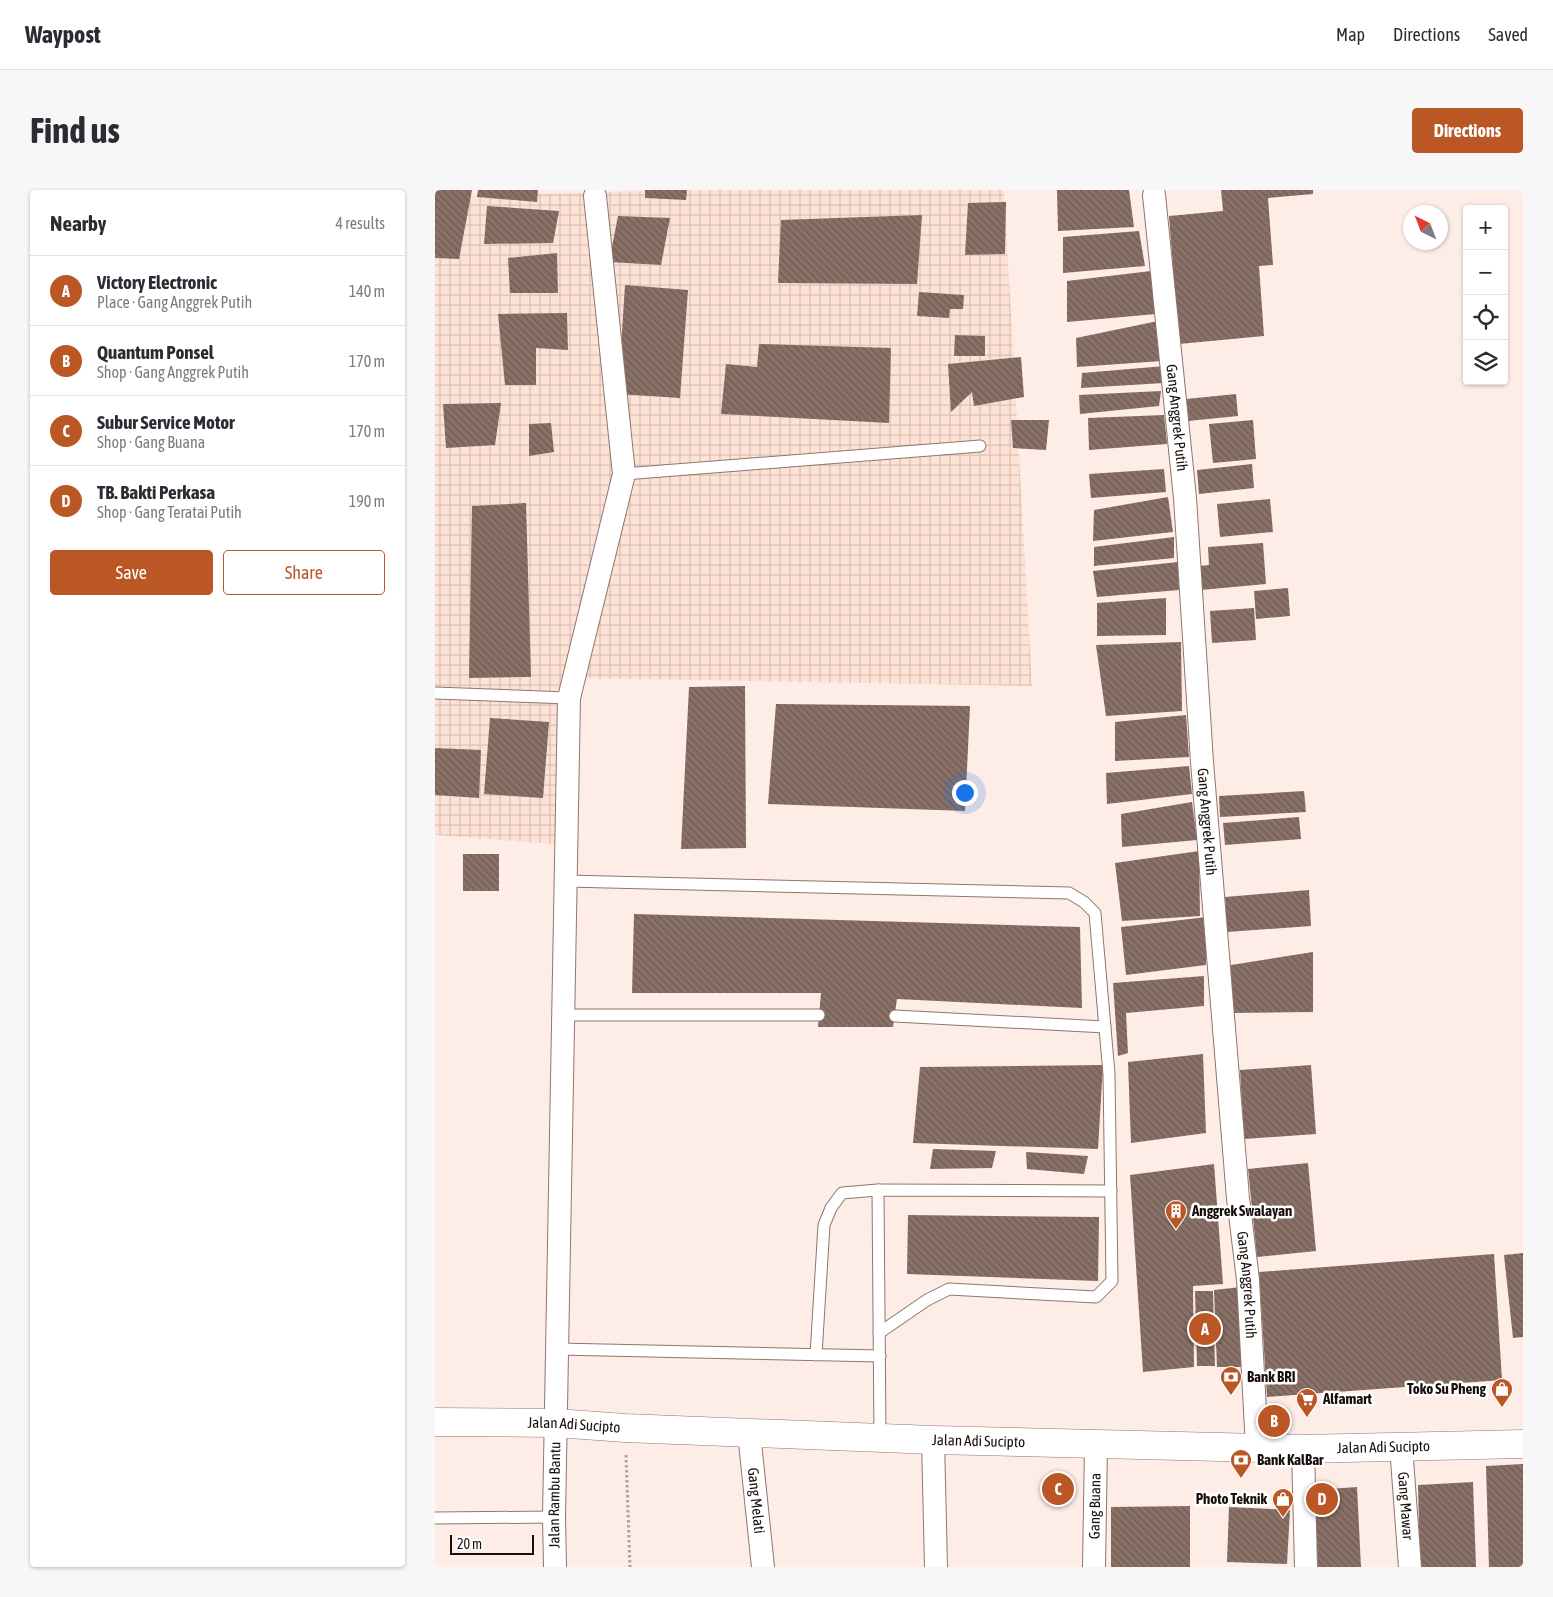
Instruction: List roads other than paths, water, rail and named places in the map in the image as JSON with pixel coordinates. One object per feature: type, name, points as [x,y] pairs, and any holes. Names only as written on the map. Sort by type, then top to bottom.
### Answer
[{"type":"main road","name":"Jalan Adi Sucipto","points":[[435,1422],[556,1423],[625,1428],[1096,1445],[1303,1449],[1523,1444]]},
{"type":"street","name":"Gang Anggrek Putih","points":[[1154,195],[1185,498],[1202,771],[1238,1198],[1248,1280],[1257,1448]]},
{"type":"street","name":"Jalan Rambu Bantu","points":[[555,1567],[554,1517],[569,698],[624,474],[595,196]]},
{"type":"street","name":"Gang Melati","points":[[749,1433],[763,1567]]},
{"type":"street","points":[[933,1440],[936,1567]]},
{"type":"street","name":"Gang Buana","points":[[1094,1567],[1096,1445]]},
{"type":"street","name":"Gang Mawar","points":[[1401,1446],[1410,1567]]},
{"type":"street","points":[[1303,1449],[1306,1567]]},
{"type":"lane","points":[[624,474],[980,446]]},
{"type":"lane","points":[[435,693],[569,698]]},
{"type":"lane","points":[[566,881],[1069,893],[1084,902],[1095,913],[1109,1074],[1112,1282],[1096,1297],[949,1289],[927,1300],[879,1332]]},
{"type":"lane","points":[[564,1015],[819,1015]]},
{"type":"lane","points":[[895,1016],[1105,1027]]},
{"type":"lane","points":[[816,1355],[824,1225],[831,1208],[842,1193],[878,1190],[1111,1191]]},
{"type":"lane","points":[[878,1190],[880,1438]]},
{"type":"lane","points":[[558,1349],[880,1356]]},
{"type":"lane","points":[[435,1518],[554,1517]]},
{"type":"place","name":"Anggrek Swalayan","points":[[1176,1230]]},
{"type":"place","name":"Victory Electronic","points":[[1205,1329]]},
{"type":"place","name":"Bank BRI","points":[[1231,1396]]},
{"type":"place","name":"Toko Su Pheng","points":[[1502,1408]]},
{"type":"place","name":"Alfamart","points":[[1307,1418]]},
{"type":"place","name":"Quantum Ponsel","points":[[1274,1421]]},
{"type":"place","name":"Bank KalBar","points":[[1241,1479]]},
{"type":"place","name":"Subur Service Motor","points":[[1058,1489]]},
{"type":"place","name":"TB. Bakti Perkasa","points":[[1322,1499]]},
{"type":"place","name":"Photo Teknik","points":[[1283,1518]]}]
